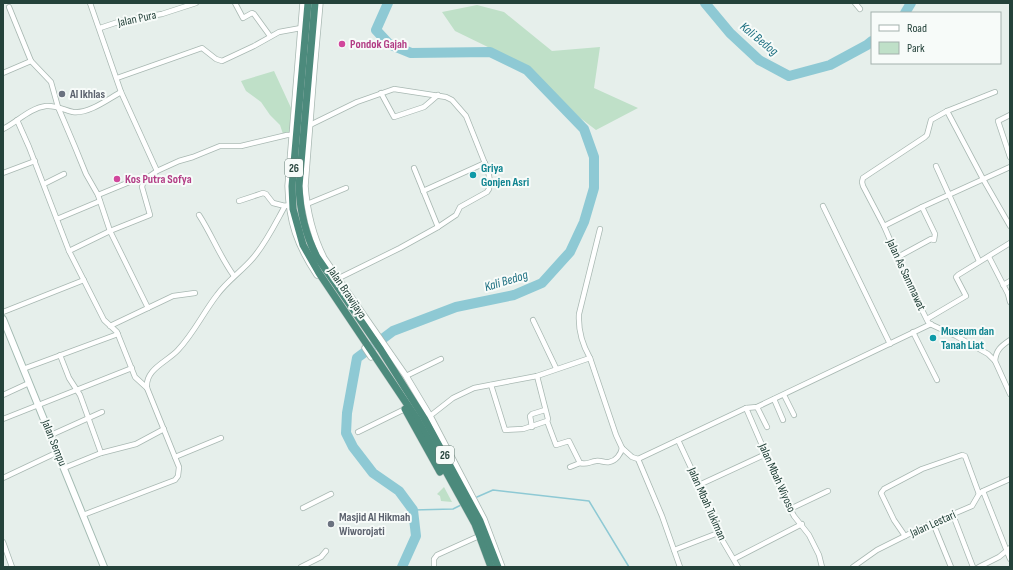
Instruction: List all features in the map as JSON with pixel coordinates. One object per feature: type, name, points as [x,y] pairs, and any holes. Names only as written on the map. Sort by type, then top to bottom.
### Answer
[{"type":"highway","name":"Jalan Brawijaya","points":[[308,3],[292,186],[294,210],[303,245],[319,273],[354,315]]},
{"type":"highway","name":"Jalan Brawijaya","points":[[315,3],[299,186],[300,207],[310,243],[317,257],[336,279],[354,315],[378,352],[412,398],[437,448],[452,488],[477,537]]},
{"type":"highway","points":[[378,352],[405,409],[452,488]]},
{"type":"highway","name":"Jalan Brawijaya","points":[[437,448],[460,477],[480,521],[498,567]]},
{"type":"highway","points":[[477,537],[486,567]]},
{"type":"highway","points":[[477,537],[491,567]]},
{"type":"main road","name":"Jalan Sempu","points":[[3,320],[104,567]]},
{"type":"street","points":[[90,3],[100,28],[121,92],[157,172]]},
{"type":"street","name":"Jalan Pura","points":[[100,28],[121,21],[162,14],[182,5],[196,3]]},
{"type":"street","points":[[235,3],[243,18],[252,13],[254,14],[270,36]]},
{"type":"street","points":[[303,3],[287,206],[301,249],[354,315],[378,352],[406,376],[430,416],[460,477],[484,519],[502,567]]},
{"type":"street","points":[[310,125],[358,102],[394,88],[438,95],[452,100],[466,116],[485,163],[490,182],[489,190],[460,207],[456,215],[438,227],[400,248],[336,279],[315,241],[307,204],[305,186],[310,125],[320,3]]},
{"type":"street","points":[[855,3],[860,9]]},
{"type":"street","points":[[9,7],[31,61],[51,82],[58,107],[86,174],[98,195],[110,231],[148,308]]},
{"type":"street","points":[[117,78],[202,48],[216,59],[222,61],[284,30],[301,28]]},
{"type":"street","points":[[3,73],[31,61]]},
{"type":"street","points":[[3,129],[37,109],[45,106],[58,107],[76,112],[84,111],[121,92]]},
{"type":"street","points":[[884,226],[863,186],[863,178],[925,137],[930,122],[947,111],[995,92]]},
{"type":"street","points":[[381,93],[394,117],[424,107],[438,95]]},
{"type":"street","points":[[947,111],[1010,226]]},
{"type":"street","points":[[1010,115],[998,121],[1010,156]]},
{"type":"street","points":[[17,120],[35,160],[69,251],[104,320],[118,334],[135,377],[147,388]]},
{"type":"street","points":[[98,195],[132,181],[142,181],[179,161],[220,146],[241,146],[286,135],[292,135]]},
{"type":"street","points":[[3,173],[35,160]]},
{"type":"street","points":[[423,191],[485,163]]},
{"type":"street","points":[[936,166],[979,261]]},
{"type":"street","name":"Jalan As Sammawat","points":[[996,361],[988,354],[931,324],[927,319],[884,226],[948,194],[1010,167]]},
{"type":"street","points":[[414,168],[438,227]]},
{"type":"street","points":[[44,184],[64,174]]},
{"type":"street","points":[[69,251],[110,231],[150,215],[142,187],[142,181]]},
{"type":"street","points":[[307,204],[346,188]]},
{"type":"street","points":[[239,201],[262,193],[266,194],[273,203],[287,206]]},
{"type":"street","points":[[57,219],[100,201]]},
{"type":"street","points":[[83,515],[175,480],[178,476],[180,472],[175,457],[147,388],[146,382],[150,374],[178,350],[196,328],[217,295],[249,262],[260,248],[287,206]]},
{"type":"street","points":[[824,206],[890,344]]},
{"type":"street","points":[[898,257],[931,239],[934,240],[935,238],[935,234],[922,207]]},
{"type":"street","points":[[199,215],[210,232],[224,263],[234,276]]},
{"type":"street","points":[[600,229],[579,314],[579,322],[585,349],[593,365],[612,425],[622,448],[632,458],[638,459],[746,408],[757,407],[775,401],[931,324]]},
{"type":"street","points":[[927,319],[966,296],[956,277],[960,273],[1010,243]]},
{"type":"street","points":[[989,256],[1010,302]]},
{"type":"street","points":[[3,312],[84,280]]},
{"type":"street","points":[[1003,285],[1010,281]]},
{"type":"street","points":[[110,326],[173,296],[195,293]]},
{"type":"street","points":[[533,320],[556,368]]},
{"type":"street","points":[[914,332],[937,380]]},
{"type":"street","points":[[23,369],[118,334]]},
{"type":"street","points":[[1010,340],[999,348],[996,361],[1010,394]]},
{"type":"street","points":[[988,354],[997,352]]},
{"type":"street","points":[[60,355],[69,378],[89,418],[101,453]]},
{"type":"street","points":[[430,416],[453,398],[474,388],[537,376],[556,368],[590,358]]},
{"type":"street","points":[[406,376],[441,359]]},
{"type":"street","points":[[3,419],[132,368]]},
{"type":"street","points":[[537,376],[548,419],[547,421],[556,444],[569,440],[580,463]]},
{"type":"street","points":[[3,395],[29,383]]},
{"type":"street","points":[[491,385],[505,430],[518,430],[532,427],[547,421]]},
{"type":"street","points":[[785,396],[794,415]]},
{"type":"street","points":[[775,401],[783,420]]},
{"type":"street","points":[[757,407],[767,427]]},
{"type":"street","name":"Jalan Mbah Wiyoso","points":[[746,408],[790,509],[794,516],[802,524],[814,545],[819,555],[822,567]]},
{"type":"street","points":[[358,432],[405,409]]},
{"type":"street","points":[[532,427],[530,416],[545,410]]},
{"type":"street","points":[[51,436],[102,412]]},
{"type":"street","points":[[64,468],[101,453],[136,444],[164,429]]},
{"type":"street","points":[[175,457],[221,438]]},
{"type":"street","name":"Jalan Mbah Tukiman","points":[[678,440],[699,485],[718,533],[738,567]]},
{"type":"street","points":[[570,467],[580,463],[586,464],[595,461],[609,462],[617,458],[622,448]]},
{"type":"street","points":[[3,478],[58,452]]},
{"type":"street","points":[[699,485],[766,454]]},
{"type":"street","points":[[905,536],[894,520],[881,493],[884,489],[922,469],[962,455],[965,456],[1008,549],[1010,559]]},
{"type":"street","points":[[638,459],[662,516],[680,567]]},
{"type":"street","name":"Jalan Lestari","points":[[853,567],[878,550],[905,536],[972,506],[981,492],[1010,479]]},
{"type":"street","points":[[790,509],[828,491]]},
{"type":"street","points":[[303,508],[331,494]]},
{"type":"street","points":[[953,514],[973,567]]},
{"type":"street","points":[[933,523],[951,567]]},
{"type":"street","points":[[734,559],[802,524]]},
{"type":"street","points":[[674,550],[718,533]]},
{"type":"street","points":[[434,566],[434,559],[437,555],[477,537]]},
{"type":"street","points":[[3,542],[12,567]]},
{"type":"street","points":[[979,567],[999,557],[1008,549]]},
{"type":"street","points":[[301,567],[321,557],[326,551]]},
{"type":"green space","points":[[477,5],[504,12],[552,51],[600,47],[594,88],[638,108],[596,130],[579,117],[529,67],[455,31],[442,12]]},
{"type":"green space","points":[[274,71],[292,110],[290,132],[283,134],[280,125],[270,115],[261,102],[246,91],[241,81]]},
{"type":"green space","points":[[444,487],[452,502],[441,501],[440,496],[437,494]]},
{"type":"waterway","name":"Kali Bedog","points":[[388,3],[376,30],[389,44],[411,53],[490,52],[527,70],[584,129],[594,157],[594,188],[584,222],[570,252],[542,283],[514,295],[456,307],[393,331],[357,358],[347,413],[346,433],[353,447],[373,473],[399,491],[413,510],[416,536],[402,567]]},
{"type":"waterway","name":"Kali Bedog","points":[[705,3],[730,33],[759,60],[789,76],[830,65],[871,42]]},
{"type":"waterway","name":"Kali Bedog","points":[[906,12],[911,3]]},
{"type":"waterway","points":[[477,497],[493,490],[589,501],[629,567]]},
{"type":"waterway","points":[[413,510],[453,509],[461,505]]},
{"type":"place","name":"Pondok Gajah","points":[[342,44]]},
{"type":"place","name":"Al Ikhlas","points":[[62,94]]},
{"type":"place","name":"Griya Gonjen Asri","points":[[473,175]]},
{"type":"place","name":"Kos Putra Sofya","points":[[117,179]]},
{"type":"place","name":"Museum dan Tanah Liat","points":[[933,338]]},
{"type":"place","name":"Masjid Al Hikmah Wiworojati","points":[[331,524]]}]
